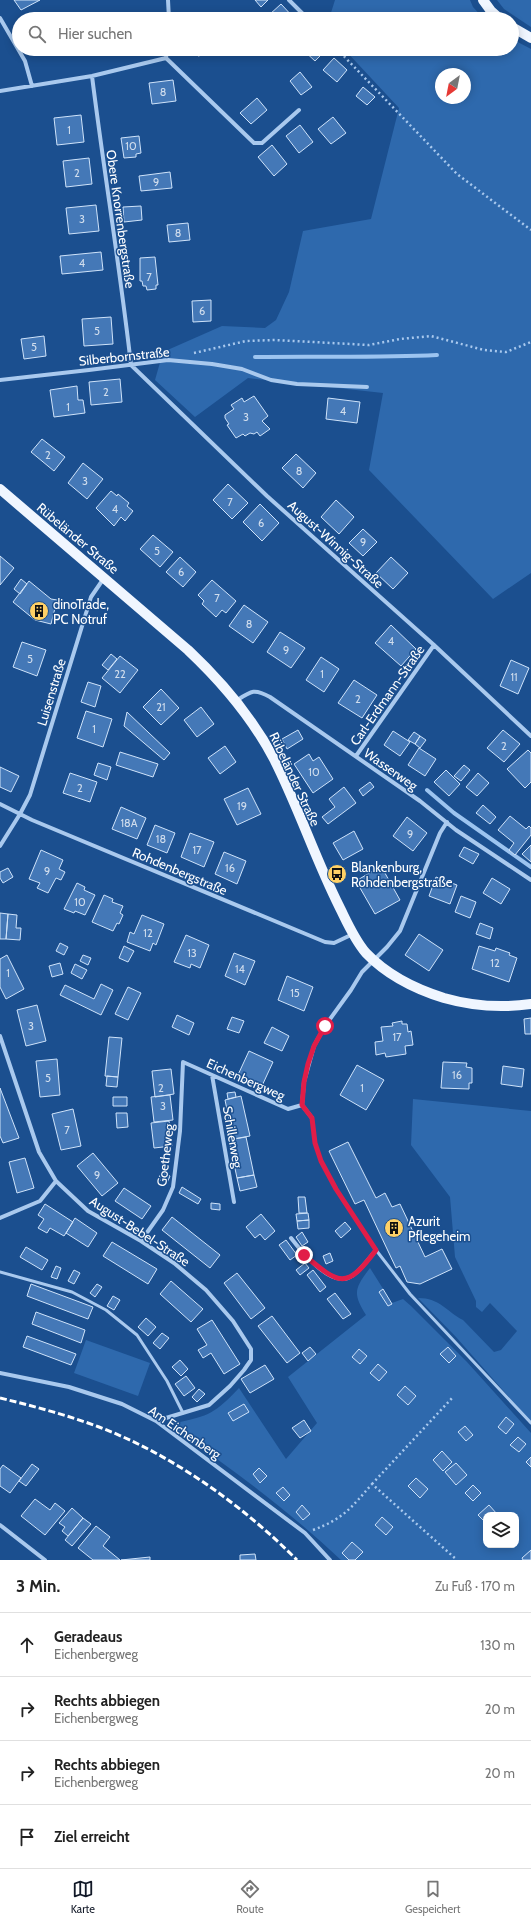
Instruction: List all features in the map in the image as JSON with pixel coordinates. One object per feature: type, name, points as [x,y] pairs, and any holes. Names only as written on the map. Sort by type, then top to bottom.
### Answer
[{"type":"main road","points":[[483,0],[492,12]]},
{"type":"main road","points":[[519,31],[531,38]]},
{"type":"main road","name":"Rübeländer Straße","points":[[0,489],[105,577],[203,664],[236,701],[256,728],[274,758],[331,890],[353,934],[373,960],[401,980],[446,998],[491,1005],[531,1004]]},
{"type":"street","points":[[168,0],[168,12]]},
{"type":"street","points":[[289,0],[301,12]]},
{"type":"street","points":[[0,18],[12,39]]},
{"type":"street","points":[[22,56],[32,86]]},
{"type":"street","points":[[0,91],[92,76],[166,58],[254,143],[262,143],[298,110]]},
{"type":"street","name":"Obere Knorrenbergstraße","points":[[92,76],[131,364]]},
{"type":"street","name":"Silberbornstraße","points":[[0,380],[168,360],[242,369],[271,380],[297,384],[367,388]]},
{"type":"street","name":"August-Winnig-Straße","points":[[131,364],[267,496],[434,645],[531,736]]},
{"type":"street","name":"Luisenstraße","points":[[0,846],[20,814],[36,776],[91,597],[105,577]]},
{"type":"street","name":"Carl-Erdmann-Straße","points":[[356,756],[434,645]]},
{"type":"street","name":"Wasserweg","points":[[236,701],[251,691],[262,693],[420,800],[447,822],[531,880]]},
{"type":"street","name":"Rohdenbergstraße","points":[[0,804],[20,814],[325,942],[334,943],[353,934]]},
{"type":"street","name":"Eichenbergweg","points":[[183,1062],[288,1109],[302,1105],[304,1082],[314,1046],[325,1026],[354,986],[362,972],[387,947],[400,931],[440,833],[447,822]]},
{"type":"street","name":"August-Bebel-Straße","points":[[0,1036],[38,1152],[56,1180],[88,1211],[141,1241],[174,1263],[206,1290],[233,1321],[251,1349],[251,1360],[219,1397],[208,1405],[156,1421]]},
{"type":"street","name":"Goetheweg","points":[[141,1241],[163,1210],[174,1187],[180,1131],[183,1062]]},
{"type":"street","name":"Schillerweg","points":[[212,1075],[234,1202]]},
{"type":"street","points":[[302,1105],[312,1118]]},
{"type":"street","points":[[0,1218],[40,1201],[56,1180]]},
{"type":"street","points":[[291,1238],[304,1255],[320,1268],[333,1277],[342,1279],[351,1277],[376,1250]]},
{"type":"street","name":"Am Eichenberg","points":[[0,1373],[69,1387],[122,1404],[156,1421],[305,1533],[330,1560]]},
{"type":"street","points":[[0,1525],[45,1560]]},
{"type":"lane","points":[[312,1118],[315,1143],[321,1161],[336,1189],[376,1250],[410,1294],[531,1423]]},
{"type":"lane","points":[[0,1272],[72,1292],[111,1314],[137,1335],[167,1381],[183,1413]]},
{"type":"path","points":[[344,56],[457,174],[531,230]]},
{"type":"path","points":[[188,355],[246,341],[274,340],[369,345],[400,339],[431,336],[484,350],[506,352],[531,342]]},
{"type":"path","points":[[305,1533],[332,1523],[350,1510],[372,1484],[453,1397]]},
{"type":"path","points":[[372,1484],[457,1560]]},
{"type":"shaded area","points":[[335,0],[470,0],[473,7],[478,12],[331,12]]},
{"type":"shaded area","points":[[497,0],[531,0],[531,27],[519,19],[519,12],[508,12]]},
{"type":"shaded area","points":[[519,43],[531,49],[531,573],[493,599],[369,470],[383,393],[248,378],[195,417],[155,380],[163,352],[222,326],[265,328],[276,320],[289,292],[303,231],[371,219],[399,108],[351,56],[519,56]]},
{"type":"shaded area","points":[[413,1099],[531,1111],[531,1422],[456,1337],[418,1298],[432,1300],[463,1320],[494,1352],[501,1350],[517,1331],[490,1303],[482,1312],[476,1307],[476,1301],[455,1257],[450,1197],[411,1145]]},
{"type":"shaded area","points":[[370,1268],[392,1303],[403,1299],[411,1306],[467,1362],[531,1433],[531,1560],[341,1560],[302,1525],[261,1492],[175,1430],[175,1423],[196,1418],[211,1412],[224,1403],[239,1388],[286,1459],[317,1423],[288,1377],[366,1315],[357,1296],[358,1286]]},
{"type":"shaded area","points":[[86,1340],[150,1363],[138,1396],[74,1373]]},
{"type":"building","points":[[14,0],[40,0],[21,10]]},
{"type":"building","points":[[255,0],[268,0],[261,7]]},
{"type":"building","points":[[281,4],[288,12],[272,12]]},
{"type":"building","points":[[310,56],[320,56],[315,61]]},
{"type":"building","points":[[334,58],[347,70],[337,82],[323,70]]},
{"type":"building","points":[[300,72],[312,87],[301,95],[290,81]]},
{"type":"building","points":[[173,80],[176,101],[152,104],[149,83]]},
{"type":"building","points":[[363,87],[375,97],[367,105],[356,96]]},
{"type":"building","points":[[257,98],[267,110],[251,124],[240,113]]},
{"type":"building","points":[[81,115],[84,142],[57,145],[54,118]]},
{"type":"building","points":[[333,117],[346,133],[331,144],[318,129]]},
{"type":"building","points":[[300,125],[313,142],[299,153],[286,136]]},
{"type":"building","points":[[139,136],[141,153],[136,154],[136,157],[124,158],[121,138]]},
{"type":"building","points":[[272,145],[287,164],[274,176],[258,157]]},
{"type":"building","points":[[89,158],[92,184],[66,187],[63,161]]},
{"type":"building","points":[[170,172],[172,188],[141,191],[139,176]]},
{"type":"building","points":[[96,205],[99,231],[69,234],[66,208]]},
{"type":"building","points":[[141,206],[142,220],[124,222],[123,207]]},
{"type":"building","points":[[188,223],[190,240],[169,242],[167,225]]},
{"type":"building","points":[[101,252],[103,270],[62,274],[60,256]]},
{"type":"building","points":[[155,257],[158,285],[156,285],[156,289],[147,290],[146,286],[143,286],[142,281],[140,281],[140,258]]},
{"type":"building","points":[[211,300],[211,321],[193,322],[192,301]]},
{"type":"building","points":[[111,317],[113,344],[84,346],[82,319]]},
{"type":"building","points":[[44,336],[46,356],[24,359],[21,339]]},
{"type":"building","points":[[120,379],[122,402],[91,405],[89,382]]},
{"type":"building","points":[[77,386],[78,400],[83,400],[85,413],[54,417],[50,390]]},
{"type":"building","points":[[254,396],[268,416],[262,421],[270,429],[260,436],[257,432],[254,434],[250,433],[245,436],[243,434],[236,438],[227,425],[229,424],[225,418],[225,415],[234,409],[231,405],[242,398],[244,402]]},
{"type":"building","points":[[328,398],[360,402],[357,423],[326,419]]},
{"type":"building","points":[[42,439],[65,457],[54,471],[31,452]]},
{"type":"building","points":[[296,454],[316,473],[303,488],[282,468]]},
{"type":"building","points":[[83,463],[103,479],[87,499],[68,483]]},
{"type":"building","points":[[228,484],[248,503],[232,519],[213,500]]},
{"type":"building","points":[[111,491],[117,496],[118,494],[129,503],[127,506],[133,511],[125,521],[121,517],[114,526],[96,508]]},
{"type":"building","points":[[336,500],[354,517],[339,534],[321,517]]},
{"type":"building","points":[[260,504],[279,523],[262,541],[243,522]]},
{"type":"building","points":[[363,529],[377,542],[363,556],[349,543]]},
{"type":"building","points":[[153,535],[173,552],[160,567],[140,549]]},
{"type":"building","points":[[0,556],[14,568],[0,585]]},
{"type":"building","points":[[180,557],[196,572],[183,587],[166,572]]},
{"type":"building","points":[[391,557],[408,573],[393,589],[376,573]]},
{"type":"building","points":[[21,579],[27,584],[20,594],[14,589]]},
{"type":"building","points":[[212,580],[236,601],[226,613],[222,610],[216,617],[202,604],[204,601],[198,595]]},
{"type":"building","name":"dinoTrade, PC Notruf","points":[[29,581],[51,599],[57,600],[51,624],[35,620],[13,602]]},
{"type":"building","points":[[244,605],[268,622],[253,643],[229,626]]},
{"type":"building","points":[[391,625],[416,649],[401,666],[375,643]]},
{"type":"building","points":[[280,632],[305,648],[291,668],[267,652]]},
{"type":"building","points":[[22,642],[46,650],[37,676],[13,667]]},
{"type":"building","points":[[111,654],[117,659],[108,670],[102,665]]},
{"type":"building","points":[[120,656],[138,670],[120,693],[102,678]]},
{"type":"building","points":[[321,657],[339,669],[324,692],[306,680]]},
{"type":"building","points":[[511,660],[529,668],[518,694],[500,686]]},
{"type":"building","points":[[354,680],[377,695],[362,718],[338,703]]},
{"type":"building","points":[[88,682],[101,686],[95,707],[81,702]]},
{"type":"building","points":[[161,689],[179,708],[161,725],[143,707]]},
{"type":"building","points":[[201,707],[214,724],[197,737],[184,720]]},
{"type":"building","points":[[86,711],[112,719],[103,747],[77,738]]},
{"type":"building","points":[[127,712],[170,753],[164,760],[124,726]]},
{"type":"building","points":[[298,730],[303,739],[287,749],[282,739]]},
{"type":"building","points":[[503,730],[520,744],[504,762],[487,748]]},
{"type":"building","points":[[393,731],[410,742],[400,756],[384,745]]},
{"type":"building","points":[[414,732],[420,736],[415,744],[408,740]]},
{"type":"building","points":[[420,736],[426,740],[420,748],[415,744]]},
{"type":"building","points":[[225,746],[236,762],[220,774],[208,758]]},
{"type":"building","points":[[419,748],[436,759],[425,776],[408,765]]},
{"type":"building","points":[[528,750],[531,753],[531,782],[525,788],[507,769]]},
{"type":"building","points":[[120,752],[158,764],[153,777],[116,765]]},
{"type":"building","points":[[309,754],[313,761],[319,757],[333,779],[313,793],[294,764]]},
{"type":"building","points":[[98,763],[111,767],[107,780],[94,775]]},
{"type":"building","points":[[464,765],[470,770],[461,781],[454,776]]},
{"type":"building","points":[[0,767],[19,776],[11,792],[0,787]]},
{"type":"building","points":[[446,770],[460,784],[449,796],[434,782]]},
{"type":"building","points":[[70,773],[97,782],[90,802],[63,793]]},
{"type":"building","points":[[478,773],[489,783],[477,796],[466,787]]},
{"type":"building","points":[[370,782],[374,787],[363,796],[359,790]]},
{"type":"building","points":[[344,787],[356,803],[328,824],[322,817],[335,807],[329,799]]},
{"type":"building","points":[[248,788],[261,814],[237,825],[224,799]]},
{"type":"building","points":[[483,805],[496,817],[490,824],[476,813]]},
{"type":"building","points":[[121,807],[146,818],[137,839],[112,829]]},
{"type":"building","points":[[510,816],[526,829],[529,826],[531,828],[531,835],[515,855],[509,850],[514,843],[498,830]]},
{"type":"building","points":[[407,817],[427,833],[413,851],[393,836]]},
{"type":"building","points":[[155,825],[175,833],[167,853],[147,845]]},
{"type":"building","points":[[354,831],[363,849],[343,860],[333,843]]},
{"type":"building","points":[[190,833],[214,842],[204,867],[181,857]]},
{"type":"building","points":[[531,845],[531,862],[522,854]]},
{"type":"building","points":[[464,847],[479,854],[473,864],[459,856]]},
{"type":"building","points":[[41,850],[63,860],[59,869],[65,872],[61,880],[56,878],[48,893],[37,888],[40,883],[29,879]]},
{"type":"building","points":[[224,852],[246,861],[237,884],[215,874]]},
{"type":"building","points":[[381,866],[400,900],[375,914],[356,881]]},
{"type":"building","points":[[8,868],[13,877],[3,883],[0,878],[0,872]]},
{"type":"building","points":[[436,877],[457,885],[450,904],[429,896]]},
{"type":"building","points":[[492,878],[510,889],[501,904],[483,893]]},
{"type":"building","points":[[77,883],[85,887],[84,890],[95,895],[85,915],[64,909]]},
{"type":"building","points":[[104,895],[113,899],[112,902],[123,906],[120,913],[123,915],[119,924],[117,923],[113,931],[92,922]]},
{"type":"building","points":[[461,896],[476,902],[470,918],[455,912]]},
{"type":"building","points":[[0,913],[8,914],[6,939],[0,939]]},
{"type":"building","points":[[8,914],[17,915],[16,928],[21,928],[20,940],[6,939]]},
{"type":"building","points":[[142,915],[164,924],[156,945],[153,943],[150,951],[127,942],[130,932],[134,934]]},
{"type":"building","points":[[480,923],[493,928],[490,939],[476,934]]},
{"type":"building","points":[[419,934],[443,950],[429,971],[405,955]]},
{"type":"building","points":[[186,935],[209,945],[200,968],[191,964],[190,968],[174,962]]},
{"type":"building","points":[[60,943],[68,947],[64,955],[56,951]]},
{"type":"building","points":[[124,946],[134,951],[128,962],[119,958]]},
{"type":"building","points":[[479,946],[495,951],[496,948],[510,953],[509,955],[517,958],[509,982],[472,969]]},
{"type":"building","points":[[234,953],[255,961],[245,985],[225,976]]},
{"type":"building","points":[[7,955],[24,989],[6,999],[0,987],[0,959]]},
{"type":"building","points":[[83,955],[91,958],[88,965],[80,961]]},
{"type":"building","points":[[60,963],[63,974],[52,977],[49,966]]},
{"type":"building","points":[[75,964],[87,970],[82,979],[71,973]]},
{"type":"building","points":[[287,976],[313,987],[304,1011],[278,1000]]},
{"type":"building","points":[[101,984],[113,990],[101,1015],[60,995],[65,985],[94,999]]},
{"type":"building","points":[[128,987],[141,993],[128,1020],[115,1014]]},
{"type":"building","points":[[37,1005],[46,1041],[26,1046],[17,1010]]},
{"type":"building","points":[[177,1015],[194,1023],[189,1035],[172,1027]]},
{"type":"building","points":[[232,1017],[244,1021],[239,1033],[227,1029]]},
{"type":"building","points":[[531,1018],[531,1034],[525,1034],[524,1019]]},
{"type":"building","points":[[402,1021],[402,1024],[407,1024],[408,1032],[411,1031],[413,1045],[405,1046],[406,1054],[386,1057],[385,1053],[376,1055],[375,1042],[383,1041],[381,1027],[393,1026],[392,1023]]},
{"type":"building","points":[[272,1027],[289,1036],[282,1051],[264,1043]]},
{"type":"building","points":[[109,1037],[122,1038],[118,1077],[105,1076]]},
{"type":"building","points":[[249,1051],[273,1062],[261,1088],[237,1077]]},
{"type":"building","points":[[57,1059],[60,1095],[40,1097],[36,1061]]},
{"type":"building","points":[[443,1062],[467,1063],[466,1067],[472,1068],[472,1083],[469,1083],[469,1089],[441,1088]]},
{"type":"building","points":[[357,1065],[384,1080],[366,1110],[340,1095]]},
{"type":"building","points":[[503,1066],[524,1069],[522,1087],[501,1084]]},
{"type":"building","points":[[171,1069],[174,1094],[155,1097],[152,1071]]},
{"type":"building","points":[[107,1076],[118,1077],[117,1087],[106,1086]]},
{"type":"building","points":[[0,1088],[19,1138],[3,1143],[0,1136]]},
{"type":"building","points":[[235,1092],[236,1097],[228,1099],[227,1093]]},
{"type":"building","points":[[170,1095],[173,1120],[154,1122],[151,1097]]},
{"type":"building","points":[[241,1096],[250,1136],[233,1139],[225,1100]]},
{"type":"building","points":[[113,1097],[127,1097],[127,1106],[113,1106]]},
{"type":"building","points":[[73,1109],[81,1146],[61,1150],[52,1114]]},
{"type":"building","points":[[116,1113],[127,1113],[128,1127],[117,1128]]},
{"type":"building","points":[[169,1121],[172,1146],[154,1148],[151,1123]]},
{"type":"building","points":[[246,1137],[254,1175],[237,1178],[229,1140]]},
{"type":"building","name":"Azurit Pflegeheim","points":[[348,1142],[376,1198],[385,1193],[392,1207],[400,1204],[425,1257],[442,1249],[452,1269],[420,1284],[407,1282],[400,1266],[396,1268],[364,1200],[355,1204],[329,1151]]},
{"type":"building","points":[[93,1153],[118,1183],[102,1196],[77,1166]]},
{"type":"building","points":[[25,1158],[34,1188],[17,1193],[9,1162]]},
{"type":"building","points":[[162,1172],[170,1176],[167,1183],[158,1179]]},
{"type":"building","points":[[254,1175],[257,1187],[240,1191],[237,1178]]},
{"type":"building","points":[[182,1187],[201,1199],[198,1204],[179,1193]]},
{"type":"building","points":[[124,1188],[151,1206],[142,1219],[115,1201]]},
{"type":"building","points":[[298,1197],[305,1197],[307,1213],[299,1213]]},
{"type":"building","points":[[211,1203],[220,1204],[220,1210],[211,1209]]},
{"type":"building","points":[[45,1204],[73,1222],[64,1236],[50,1228],[47,1233],[38,1228],[44,1219],[38,1215]]},
{"type":"building","points":[[308,1213],[309,1220],[297,1221],[296,1214]]},
{"type":"building","points":[[261,1214],[275,1231],[265,1240],[260,1234],[255,1238],[246,1227]]},
{"type":"building","points":[[172,1217],[220,1255],[210,1268],[162,1230]]},
{"type":"building","points":[[75,1218],[97,1233],[88,1247],[66,1233]]},
{"type":"building","points":[[309,1220],[309,1228],[298,1229],[297,1221]]},
{"type":"building","points":[[345,1222],[351,1229],[341,1238],[335,1231]]},
{"type":"building","points":[[302,1232],[308,1242],[302,1246],[296,1237]]},
{"type":"building","points":[[286,1240],[297,1255],[290,1260],[279,1245]]},
{"type":"building","points":[[112,1242],[157,1269],[148,1284],[103,1256]]},
{"type":"building","points":[[26,1247],[48,1260],[42,1270],[20,1257]]},
{"type":"building","points":[[330,1253],[333,1261],[326,1264],[323,1256]]},
{"type":"building","points":[[305,1263],[309,1268],[300,1275],[296,1270]]},
{"type":"building","points":[[56,1266],[61,1268],[57,1279],[51,1277]]},
{"type":"building","points":[[74,1270],[80,1273],[74,1284],[68,1281]]},
{"type":"building","points":[[313,1270],[326,1287],[320,1292],[307,1275]]},
{"type":"building","points":[[237,1273],[265,1308],[251,1319],[224,1283]]},
{"type":"building","points":[[171,1281],[203,1309],[191,1322],[160,1294]]},
{"type":"building","points":[[31,1284],[93,1307],[88,1319],[27,1296]]},
{"type":"building","points":[[97,1284],[102,1287],[95,1297],[90,1293]]},
{"type":"building","points":[[383,1289],[392,1304],[388,1306],[379,1292]]},
{"type":"building","points":[[335,1293],[351,1314],[343,1319],[327,1299]]},
{"type":"building","points":[[113,1296],[120,1300],[114,1310],[107,1306]]},
{"type":"building","points":[[36,1312],[85,1330],[81,1343],[32,1324]]},
{"type":"building","points":[[272,1316],[300,1353],[287,1363],[258,1326]]},
{"type":"building","points":[[146,1318],[156,1327],[148,1336],[138,1327]]},
{"type":"building","points":[[212,1320],[240,1364],[224,1374],[211,1353],[203,1358],[198,1350],[207,1345],[197,1329]]},
{"type":"building","points":[[162,1333],[169,1338],[160,1349],[153,1343]]},
{"type":"building","points":[[27,1336],[76,1354],[71,1365],[23,1347]]},
{"type":"building","points":[[310,1347],[316,1354],[308,1361],[302,1353]]},
{"type":"building","points":[[448,1347],[456,1356],[449,1363],[440,1354]]},
{"type":"building","points":[[359,1349],[367,1356],[360,1364],[352,1357]]},
{"type":"building","points":[[180,1360],[188,1369],[181,1376],[172,1367]]},
{"type":"building","points":[[378,1364],[387,1372],[379,1381],[370,1373]]},
{"type":"building","points":[[265,1365],[274,1379],[250,1393],[241,1379]]},
{"type":"building","points":[[186,1376],[195,1388],[184,1396],[175,1384]]},
{"type":"building","points":[[405,1386],[416,1396],[408,1405],[397,1395]]},
{"type":"building","points":[[199,1389],[205,1394],[197,1402],[192,1397]]},
{"type":"building","points":[[244,1404],[249,1412],[233,1421],[228,1413]]},
{"type":"building","points":[[506,1417],[514,1424],[506,1434],[498,1427]]},
{"type":"building","points":[[304,1420],[311,1431],[300,1438],[292,1428]]},
{"type":"building","points":[[465,1426],[473,1435],[466,1441],[458,1432]]},
{"type":"building","points":[[518,1437],[526,1444],[519,1452],[510,1445]]},
{"type":"building","points":[[442,1451],[452,1462],[443,1471],[433,1460]]},
{"type":"building","points":[[531,1457],[531,1467],[526,1462]]},
{"type":"building","points":[[456,1463],[467,1475],[456,1485],[445,1472]]},
{"type":"building","points":[[32,1464],[39,1469],[26,1486],[19,1481]]},
{"type":"building","points":[[3,1465],[21,1478],[10,1493],[0,1486],[0,1469]]},
{"type":"building","points":[[259,1468],[267,1476],[260,1483],[253,1474]]},
{"type":"building","points":[[416,1478],[428,1489],[420,1498],[408,1486]]},
{"type":"building","points":[[473,1485],[481,1493],[473,1501],[465,1493]]},
{"type":"building","points":[[283,1487],[290,1495],[284,1501],[276,1493]]},
{"type":"building","points":[[35,1499],[50,1510],[55,1503],[65,1511],[45,1535],[21,1516]]},
{"type":"building","points":[[302,1505],[310,1514],[303,1520],[296,1512]]},
{"type":"building","points":[[489,1505],[495,1512],[483,1512],[483,1520],[478,1515]]},
{"type":"building","points":[[72,1508],[83,1518],[68,1536],[62,1531],[65,1527],[59,1523]]},
{"type":"building","points":[[382,1517],[393,1527],[386,1535],[375,1525]]},
{"type":"building","points":[[83,1518],[91,1524],[72,1546],[65,1540]]},
{"type":"building","points":[[96,1526],[110,1537],[103,1546],[120,1560],[93,1560],[78,1548]]},
{"type":"building","points":[[352,1542],[363,1552],[355,1560],[349,1560],[342,1553]]},
{"type":"building","points":[[531,1550],[531,1560],[523,1560],[522,1558]]},
{"type":"building","points":[[255,1554],[256,1560],[240,1560],[240,1555]]},
{"type":"building","points":[[150,1557],[150,1560],[121,1560]]},
{"type":"waterway","points":[[255,357],[369,357],[437,355]]},
{"type":"waterway","points":[[427,790],[454,813],[531,867]]},
{"type":"railway","points":[[0,1398],[50,1411],[99,1427],[126,1438],[153,1452],[180,1467],[230,1501],[297,1560]]},
{"type":"place","name":"dinoTrade, PC Notruf","points":[[39,611]]},
{"type":"place","name":"Blankenburg, Rohdenbergstraße","points":[[337,874]]},
{"type":"place","name":"Azurit Pflegeheim","points":[[394,1228]]},
{"type":"route","points":[[304,1255],[333,1277],[342,1279],[351,1277],[376,1250],[336,1189],[321,1161],[315,1143],[312,1118],[302,1105],[304,1082],[308,1064],[314,1046],[325,1026]]}]
